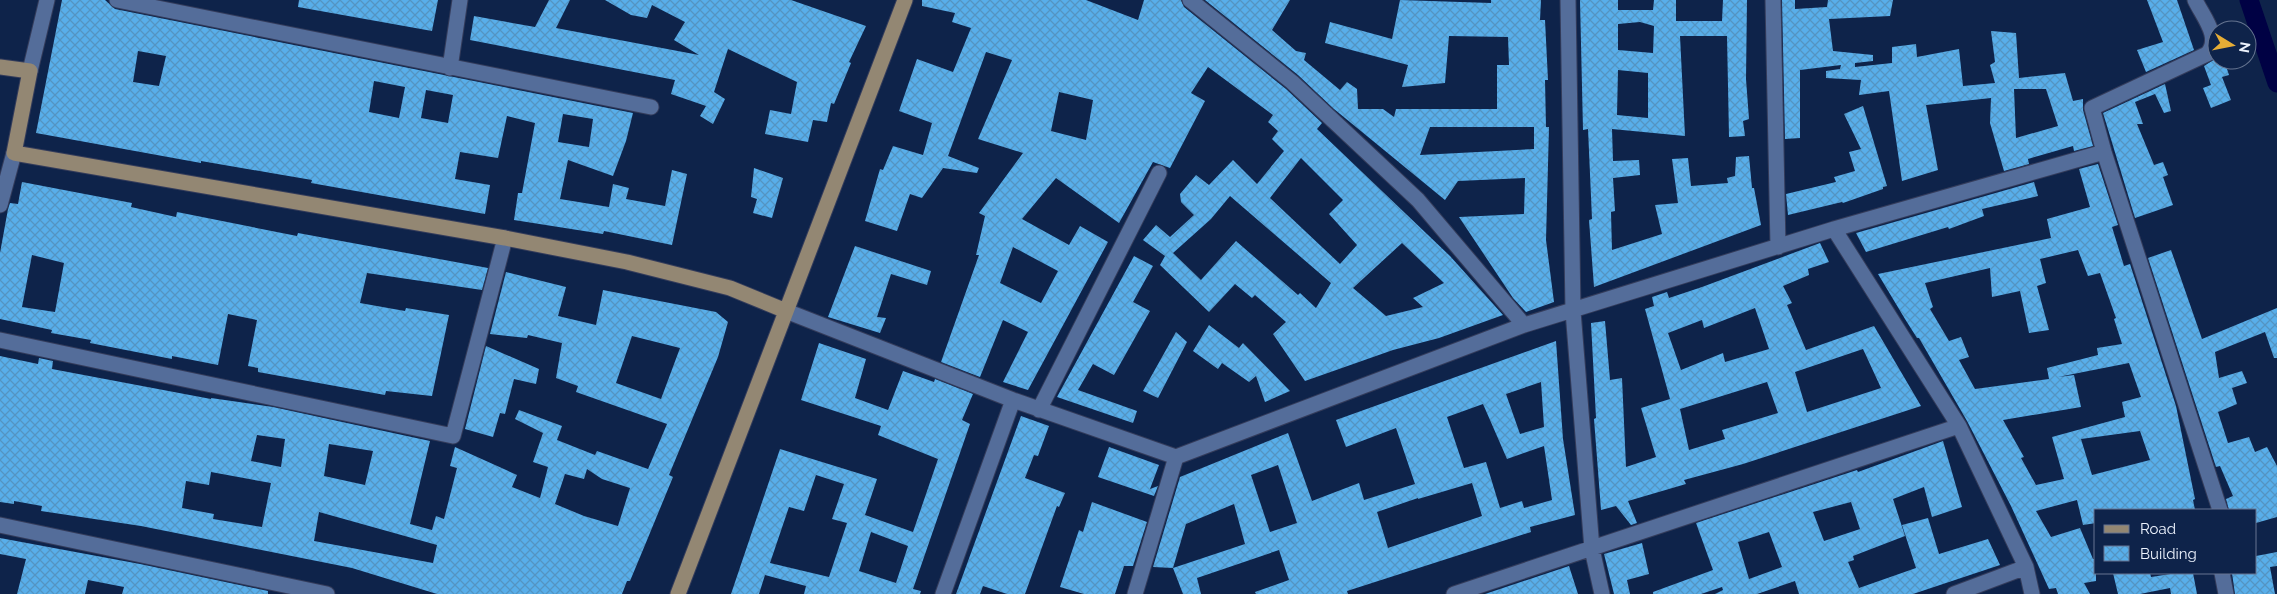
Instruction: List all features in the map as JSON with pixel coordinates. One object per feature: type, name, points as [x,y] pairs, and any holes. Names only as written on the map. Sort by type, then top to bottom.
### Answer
[{"type":"main road","points":[[678,594],[905,0]]},
{"type":"main road","points":[[0,67],[30,72],[14,153],[505,238],[627,262],[730,288],[786,311]]},
{"type":"street","points":[[30,72],[47,0]]},
{"type":"street","points":[[117,0],[651,107]]},
{"type":"street","points":[[450,68],[460,0]]},
{"type":"street","points":[[1190,0],[1292,82],[1418,200],[1524,324]]},
{"type":"street","points":[[1568,0],[1573,311],[1592,549],[1602,594]]},
{"type":"street","points":[[1773,0],[1778,247]]},
{"type":"street","points":[[2195,0],[2214,38],[2213,48],[2207,54],[2092,108],[2104,152],[2220,509]]},
{"type":"street","points":[[786,311],[1039,410],[1176,457],[1524,324],[1573,311],[1834,229],[2104,152]]},
{"type":"street","points":[[0,205],[14,153]]},
{"type":"street","points":[[1039,410],[1159,173]]},
{"type":"street","points":[[1834,229],[1959,426],[2026,567],[2032,594]]},
{"type":"street","points":[[0,340],[453,436],[505,238]]},
{"type":"street","points":[[943,594],[1013,400]]},
{"type":"street","points":[[1454,594],[1959,426]]},
{"type":"street","points":[[1135,594],[1176,457]]},
{"type":"street","points":[[0,525],[104,549],[327,594]]},
{"type":"street","points":[[1954,594],[2026,567]]},
{"type":"street","points":[[2222,574],[2226,594]]},
{"type":"building","points":[[62,0],[105,0],[115,9],[633,113],[626,141],[613,176],[568,160],[560,199],[609,207],[613,184],[629,188],[626,199],[665,206],[672,170],[687,174],[672,245],[604,231],[603,234],[514,220],[518,193],[522,193],[535,123],[507,116],[498,158],[460,152],[455,179],[490,185],[485,214],[311,183],[312,180],[201,161],[201,163],[36,133]],"holes":[[[138,51],[166,56],[159,86],[133,82]],[[374,81],[405,87],[399,118],[369,112]],[[426,90],[453,95],[448,123],[421,118]],[[563,114],[593,119],[589,147],[558,142]]]},
{"type":"building","points":[[299,0],[438,0],[432,31],[298,7]]},
{"type":"building","points":[[549,0],[570,0],[556,28],[699,55],[674,40],[685,22],[652,5],[647,18],[631,15],[605,0],[791,0],[866,26],[849,62],[851,63],[834,104],[831,103],[827,122],[813,120],[808,142],[765,134],[770,110],[791,114],[797,82],[728,49],[714,92],[725,99],[713,124],[700,116],[706,106],[671,94],[675,80],[470,40],[474,16],[535,27]]},
{"type":"building","points":[[922,0],[1086,0],[1138,20],[1144,0],[1181,0],[1184,7],[1286,89],[1322,123],[1317,129],[1450,256],[1503,315],[1439,338],[1393,350],[1305,381],[1273,334],[1286,322],[1255,295],[1252,298],[1235,284],[1209,312],[1160,265],[1165,256],[1143,240],[1156,225],[1170,237],[1194,215],[1181,202],[1180,194],[1196,175],[1209,185],[1233,160],[1257,184],[1284,151],[1272,139],[1278,131],[1268,122],[1273,115],[1208,67],[1191,93],[1205,101],[1170,168],[1153,162],[1119,223],[1056,178],[1022,219],[1069,245],[1080,226],[1108,242],[1028,390],[1003,382],[1028,332],[1003,320],[980,377],[941,362],[979,255],[976,255],[985,216],[979,213],[1023,153],[978,139],[1012,60],[986,52],[948,156],[979,168],[977,173],[943,168],[922,198],[910,194],[897,231],[865,221],[880,169],[883,170],[893,146],[923,155],[932,123],[899,111],[917,59],[953,72],[971,28],[952,22],[955,13],[922,6]],"holes":[[[1059,92],[1093,100],[1086,140],[1051,131]],[[1301,158],[1343,200],[1329,214],[1357,245],[1340,264],[1270,198]],[[1230,196],[1331,283],[1316,308],[1300,293],[1298,295],[1236,241],[1201,280],[1173,253],[1211,219]],[[1402,243],[1444,283],[1413,298],[1423,307],[1386,316],[1353,288]],[[1013,247],[1058,271],[1041,303],[1000,283]]]},
{"type":"building","points":[[1205,0],[1290,0],[1272,30],[1296,51],[1306,53],[1304,60],[1340,90],[1347,82],[1357,89],[1358,109],[1383,109],[1394,117],[1396,109],[1497,109],[1497,65],[1509,65],[1508,37],[1449,36],[1445,83],[1402,87],[1408,65],[1325,43],[1330,22],[1392,39],[1400,0],[1491,3],[1491,0],[1541,0],[1540,20],[1545,20],[1548,80],[1545,80],[1546,127],[1549,127],[1546,240],[1554,302],[1526,312],[1513,298],[1459,217],[1524,214],[1525,178],[1458,181],[1445,200],[1334,109],[1298,75]],"holes":[[[1430,127],[1534,127],[1534,149],[1420,155]]]},
{"type":"building","points":[[1580,0],[1618,0],[1618,10],[1653,10],[1654,0],[1676,0],[1676,21],[1722,21],[1723,0],[1747,0],[1746,79],[1749,119],[1743,121],[1745,136],[1729,137],[1727,36],[1680,36],[1685,136],[1612,129],[1613,161],[1639,160],[1640,175],[1613,178],[1615,211],[1611,212],[1612,250],[1662,234],[1655,205],[1678,203],[1672,159],[1688,158],[1691,186],[1728,183],[1727,178],[1735,176],[1736,157],[1749,156],[1752,188],[1754,188],[1761,225],[1594,287],[1589,220],[1592,219],[1588,129],[1583,130]],"holes":[[[1640,22],[1654,26],[1653,53],[1618,50],[1618,24]],[[1618,70],[1648,73],[1648,118],[1617,115]]]},
{"type":"building","points":[[1782,0],[1795,0],[1795,9],[1827,7],[1828,0],[1893,0],[1890,16],[1829,19],[1833,51],[1873,55],[1873,61],[1855,63],[1855,67],[1892,63],[1892,47],[1916,44],[1917,57],[1959,49],[1963,86],[1995,83],[1990,65],[1995,62],[1991,31],[2016,33],[2019,78],[2065,73],[2073,101],[2083,99],[2083,110],[2093,146],[2074,151],[2073,146],[2028,159],[2029,164],[2004,171],[1990,123],[1991,98],[1926,105],[1938,170],[1902,181],[1889,91],[1859,95],[1861,80],[1826,78],[1826,71],[1840,69],[1841,65],[1800,70],[1800,138],[1785,139]],"holes":[[[2014,89],[2046,89],[2058,126],[2016,138]]]},
{"type":"building","points":[[2147,0],[2177,0],[2194,50],[2146,72],[2137,50],[2163,42]]},
{"type":"building","points":[[2207,64],[2207,70],[2227,70],[2229,75],[2222,77],[2231,100],[2211,108],[2203,88],[2211,85],[2204,66]]},
{"type":"building","points":[[2165,84],[2171,111],[2164,113],[2155,94],[2135,102],[2143,124],[2137,124],[2154,165],[2163,162],[2168,175],[2163,177],[2173,205],[2135,218],[2103,113]]},
{"type":"building","points":[[1863,106],[1887,186],[1843,203],[1788,215],[1786,194],[1836,182],[1834,177],[1855,171],[1849,152],[1861,149],[1844,114]]},
{"type":"building","points":[[2098,164],[2118,225],[2112,227],[2124,266],[2130,264],[2176,406],[2195,499],[2193,500],[2195,509],[2094,509],[2094,523],[2083,525],[2077,500],[2036,511],[2051,537],[2080,528],[2094,559],[2096,581],[2084,583],[2090,594],[2058,594],[2056,588],[2049,589],[2011,506],[1967,421],[1919,338],[1917,338],[1878,274],[2051,238],[2047,219],[2090,207],[2079,169]],"holes":[[[2078,250],[2088,276],[2100,273],[2116,318],[2114,319],[2122,344],[2097,348],[2098,355],[2047,368],[2049,379],[1975,389],[1959,360],[1969,357],[1961,337],[1949,341],[1930,309],[1933,307],[1925,283],[1990,268],[1992,297],[2020,291],[2029,333],[2049,330],[2037,286],[2046,283],[2040,259]],[[2129,363],[2141,397],[2122,402],[2125,417],[2052,437],[2064,479],[2036,485],[2021,458],[2024,457],[2003,420],[2081,407],[2074,375],[2058,377]],[[2140,431],[2150,460],[2092,475],[2081,439]]]},
{"type":"building","points":[[754,168],[783,178],[772,218],[753,213],[757,199],[751,197]]},
{"type":"building","points":[[22,182],[132,203],[131,207],[176,217],[177,212],[297,236],[298,233],[488,268],[482,290],[367,273],[360,303],[405,311],[406,308],[449,315],[432,396],[386,391],[385,395],[258,372],[258,368],[248,366],[257,320],[228,314],[218,365],[172,356],[172,359],[90,343],[91,340],[51,333],[52,330],[0,319],[0,253],[10,203],[18,204]],"holes":[[[32,255],[64,263],[55,312],[22,307]]]},
{"type":"building","points":[[2034,182],[2038,196],[1982,209],[1984,216],[1949,229],[1948,227],[1866,252],[1856,233]]},
{"type":"building","points":[[1820,243],[1829,262],[1808,269],[1809,275],[1783,286],[1792,303],[1787,305],[1806,350],[1874,326],[1921,406],[1743,464],[1684,480],[1686,484],[1628,501],[1637,523],[1631,525],[1616,506],[1601,510],[1594,419],[1596,418],[1591,323],[1605,321],[1610,380],[1622,378],[1626,467],[1656,457],[1641,408],[1670,399],[1645,309],[1654,306],[1652,297],[1667,292],[1669,298]],"holes":[[[1755,308],[1769,349],[1725,362],[1723,353],[1681,370],[1668,333],[1702,320],[1704,328]],[[1863,349],[1881,388],[1807,412],[1795,372]],[[1767,382],[1778,413],[1722,430],[1725,439],[1689,450],[1680,409]]]},
{"type":"building","points":[[855,246],[931,271],[927,285],[891,274],[877,317],[886,318],[880,333],[828,317]]},
{"type":"building","points":[[2171,250],[2202,339],[2277,308],[2277,358],[2274,358],[2265,332],[2215,352],[2219,378],[2242,371],[2247,383],[2232,388],[2237,404],[2218,412],[2228,443],[2249,437],[2255,452],[2267,447],[2277,466],[2277,517],[2257,523],[2257,509],[2229,509],[2226,499],[2233,496],[2220,466],[2216,467],[2148,258]]},
{"type":"building","points":[[1134,256],[1153,266],[1133,302],[1150,311],[1114,375],[1093,364],[1078,390],[1137,411],[1133,423],[1057,397]]},
{"type":"building","points":[[506,272],[566,287],[558,316],[596,325],[603,290],[716,312],[728,322],[718,357],[669,475],[673,477],[630,581],[627,581],[622,594],[437,594],[352,568],[141,526],[41,511],[42,506],[14,501],[14,504],[0,502],[0,356],[38,364],[39,358],[53,361],[52,369],[211,399],[273,407],[430,441],[410,524],[432,530],[436,516],[444,519],[457,468],[450,466],[455,447],[517,475],[512,487],[540,498],[548,467],[533,462],[543,433],[515,419],[519,410],[562,426],[557,440],[595,455],[597,451],[648,469],[667,424],[576,392],[578,386],[556,378],[562,343],[528,335],[527,338],[490,334]],"holes":[[[632,336],[680,348],[661,399],[616,383]],[[257,435],[285,439],[281,467],[251,461]],[[329,444],[373,451],[365,485],[324,476]],[[587,469],[602,479],[630,488],[618,526],[584,516],[555,504],[565,474],[584,479]],[[211,472],[271,483],[262,527],[213,519],[214,514],[182,508],[186,481],[209,485]],[[319,512],[437,545],[433,563],[314,541]]]},
{"type":"building","points":[[1209,325],[1239,348],[1243,343],[1290,391],[1265,402],[1256,376],[1249,382],[1222,363],[1218,369],[1193,351]]},
{"type":"building","points":[[1176,332],[1187,342],[1158,398],[1143,391]]},
{"type":"building","points":[[1556,341],[1563,439],[1575,515],[1530,527],[1531,532],[1347,591],[1348,594],[1256,594],[1255,592],[1289,580],[1279,550],[1197,578],[1201,594],[1183,594],[1173,568],[1153,567],[1180,477],[1288,433],[1312,501],[1359,483],[1364,500],[1415,484],[1396,428],[1346,447],[1336,420]],"holes":[[[1541,382],[1544,427],[1520,434],[1506,394]],[[1483,404],[1507,459],[1544,446],[1552,500],[1524,508],[1522,501],[1500,508],[1486,462],[1464,468],[1447,417]],[[1278,465],[1297,523],[1270,532],[1251,475]],[[1472,483],[1482,516],[1388,548],[1377,512]],[[1234,504],[1245,544],[1173,568],[1186,524]]]},
{"type":"building","points":[[819,343],[866,359],[855,398],[888,410],[903,371],[934,382],[935,379],[973,394],[962,420],[970,424],[913,589],[921,591],[920,594],[804,594],[806,586],[765,575],[759,594],[731,594],[780,449],[877,479],[865,515],[913,532],[938,459],[878,435],[881,426],[801,400]],"holes":[[[816,475],[844,484],[832,519],[847,523],[829,577],[770,563],[789,507],[804,511]],[[871,532],[908,546],[896,583],[859,571]]]},
{"type":"building","points":[[486,346],[539,369],[536,384],[514,379],[505,414],[500,413],[493,437],[465,429]]},
{"type":"building","points":[[1021,416],[1049,426],[1038,456],[1034,455],[1025,478],[1065,493],[1059,507],[1057,506],[1025,594],[1007,594],[983,586],[980,594],[956,594]]},
{"type":"building","points":[[1943,441],[1962,507],[1932,517],[1924,487],[1893,499],[1905,536],[1853,556],[1854,560],[1848,562],[1859,588],[1916,568],[1902,525],[1928,518],[1939,554],[1988,539],[2000,565],[1913,594],[1799,594],[1795,581],[1757,594],[1715,594],[1723,590],[1722,587],[1701,594],[1653,594],[1653,592],[1713,570],[1696,523],[1857,470],[1858,472]],"holes":[[[1851,502],[1860,529],[1824,541],[1813,512]],[[1769,532],[1782,567],[1749,579],[1738,542]]]},
{"type":"building","points":[[1109,447],[1159,465],[1150,489],[1158,486],[1154,496],[1098,477]]},
{"type":"building","points":[[1092,502],[1147,522],[1133,566],[1124,566],[1115,594],[1084,594],[1060,587],[1079,530],[1083,532]]},
{"type":"building","points":[[0,538],[140,564],[268,591],[268,594],[122,594],[124,587],[88,580],[85,594],[17,594],[26,559],[0,554]]},
{"type":"building","points":[[1642,543],[1649,574],[1627,580],[1630,594],[1614,594],[1604,554]]},
{"type":"building","points":[[2277,552],[2277,566],[2270,567],[2275,594],[2235,594],[2232,574],[2257,574],[2257,556]]},
{"type":"building","points":[[1569,566],[1578,594],[1485,594]]},
{"type":"building","points":[[2113,574],[2150,574],[2151,577],[2170,574],[2193,574],[2197,594],[2171,594],[2170,588],[2140,594],[2118,594]]},
{"type":"waterway","points":[[2249,0],[2277,83]]}]
